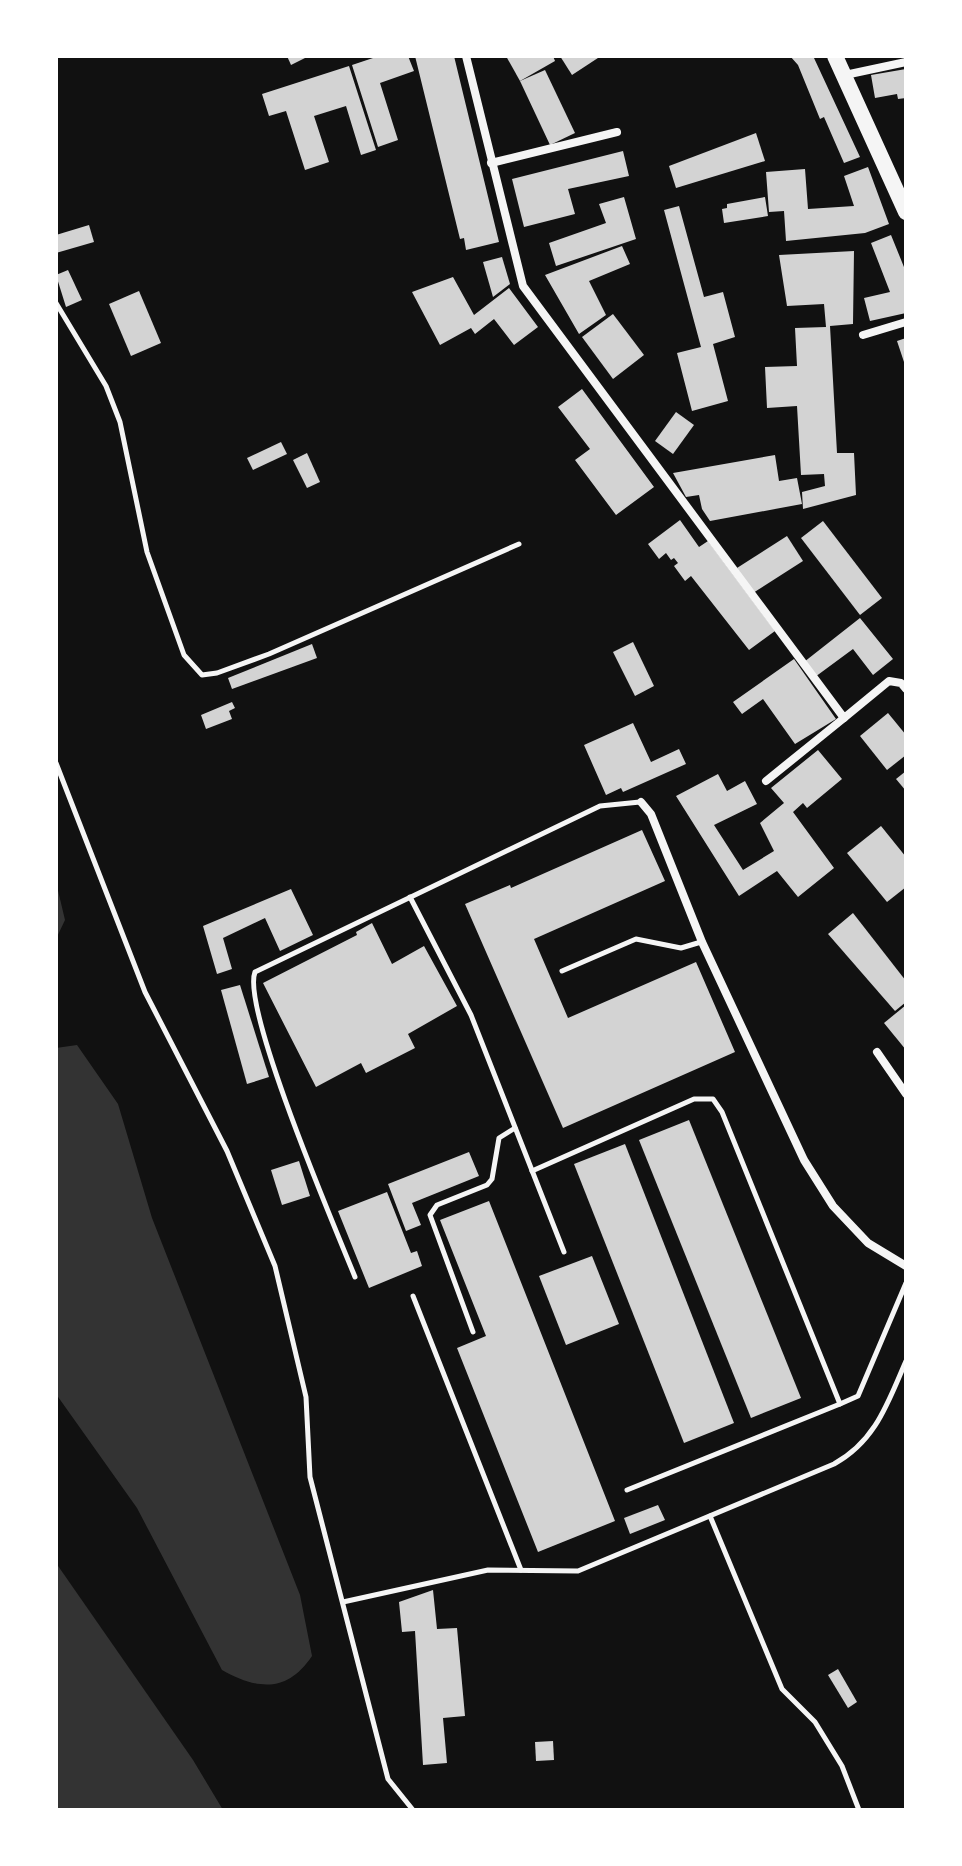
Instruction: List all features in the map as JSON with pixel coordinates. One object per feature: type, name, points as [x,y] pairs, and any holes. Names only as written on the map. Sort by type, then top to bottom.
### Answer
[{"type":"main road","points":[[835,56],[906,212]]},
{"type":"street","points":[[466,56],[523,286],[844,718]]},
{"type":"street","points":[[845,75],[906,62]]},
{"type":"street","points":[[491,163],[617,132]]},
{"type":"street","points":[[863,335],[906,322]]},
{"type":"street","points":[[766,781],[889,681],[901,683],[906,689]]},
{"type":"street","points":[[641,802],[651,814],[702,942],[804,1160],[833,1206],[868,1243],[906,1266]]},
{"type":"street","points":[[877,1052],[906,1094]]},
{"type":"lane","points":[[56,303],[106,386],[120,422],[147,552],[184,655],[202,675],[217,673],[269,654],[519,544]]},
{"type":"lane","points":[[56,763],[145,992],[227,1151],[275,1266],[306,1397],[310,1477],[388,1779],[413,1810]]},
{"type":"lane","points":[[355,1277],[286,1104],[251,980],[255,972],[600,806],[641,802]]},
{"type":"lane","points":[[410,897],[471,1015],[564,1252]]},
{"type":"lane","points":[[562,971],[636,939],[681,948],[702,942]]},
{"type":"lane","points":[[532,1171],[694,1099],[713,1099],[722,1112],[840,1404]]},
{"type":"lane","points":[[473,1332],[430,1215],[437,1205],[487,1185],[492,1179],[499,1138],[515,1128]]},
{"type":"lane","points":[[627,1490],[858,1396],[906,1283]]},
{"type":"lane","points":[[413,1296],[521,1570]]},
{"type":"lane","points":[[343,1602],[488,1570],[578,1571],[710,1516],[853,1453],[880,1420],[906,1361]]},
{"type":"lane","points":[[710,1516],[782,1689],[815,1722],[842,1766],[859,1810]]},
{"type":"shaded area","points":[[56,882],[65,920],[56,939]]},
{"type":"shaded area","points":[[77,1045],[118,1104],[152,1218],[300,1595],[312,1656],[292,1677],[282,1682],[260,1684],[222,1670],[137,1508],[56,1394],[56,1048]]},
{"type":"shaded area","points":[[56,1563],[193,1760],[223,1810],[56,1810]]},
{"type":"building","points":[[287,56],[309,56],[291,65]]},
{"type":"building","points":[[379,56],[408,56],[414,71],[380,83],[398,140],[378,147],[352,65]]},
{"type":"building","points":[[415,56],[454,56],[499,242],[466,250],[464,238],[460,239]]},
{"type":"building","points":[[506,56],[553,56],[555,61],[520,81]]},
{"type":"building","points":[[560,56],[601,56],[572,75]]},
{"type":"building","points":[[790,56],[814,58],[860,157],[844,163],[824,117],[820,119],[798,65]]},
{"type":"building","points":[[349,66],[376,150],[361,155],[346,106],[314,116],[329,162],[305,170],[286,111],[269,116],[262,94]]},
{"type":"building","points":[[906,69],[906,98],[898,99],[897,94],[875,98],[871,75]]},
{"type":"building","points":[[545,70],[575,133],[550,145],[520,81]]},
{"type":"building","points":[[756,133],[765,161],[676,188],[669,166]]},
{"type":"building","points":[[623,151],[629,176],[568,189],[575,214],[524,227],[512,179]]},
{"type":"building","points":[[868,167],[889,224],[865,233],[786,241],[784,211],[769,212],[766,172],[805,169],[808,209],[854,206],[844,176]]},
{"type":"building","points":[[624,197],[636,239],[556,266],[549,243],[606,223],[599,204]]},
{"type":"building","points":[[765,197],[768,216],[724,223],[722,209],[727,208],[727,204]]},
{"type":"building","points":[[679,206],[704,297],[723,292],[735,337],[713,344],[728,401],[692,411],[677,353],[701,347],[664,210]]},
{"type":"building","points":[[89,225],[94,242],[56,253],[56,235]]},
{"type":"building","points":[[891,235],[906,272],[906,313],[870,321],[864,298],[890,292],[871,243]]},
{"type":"building","points":[[622,246],[630,264],[589,281],[606,315],[579,334],[545,275]]},
{"type":"building","points":[[854,251],[853,324],[830,326],[837,453],[854,453],[856,495],[803,509],[802,492],[825,486],[824,474],[801,475],[797,406],[767,408],[765,367],[797,366],[795,328],[826,327],[824,304],[787,306],[779,255]]},
{"type":"building","points":[[502,257],[510,284],[493,297],[483,262]]},
{"type":"building","points":[[68,270],[82,300],[66,307],[56,275]]},
{"type":"building","points":[[453,277],[474,315],[509,288],[538,327],[514,345],[494,319],[475,334],[471,328],[440,345],[412,292]]},
{"type":"building","points":[[139,291],[161,343],[131,356],[109,304]]},
{"type":"building","points":[[613,314],[644,355],[613,379],[582,337]]},
{"type":"building","points":[[906,338],[906,365],[905,365],[897,341]]},
{"type":"building","points":[[582,389],[654,487],[616,515],[575,460],[590,449],[558,407]]},
{"type":"building","points":[[676,412],[694,425],[673,454],[655,441]]},
{"type":"building","points":[[281,442],[287,454],[253,470],[247,458]]},
{"type":"building","points":[[307,453],[320,482],[307,488],[293,460]]},
{"type":"building","points":[[775,455],[779,481],[797,478],[802,504],[710,521],[702,509],[699,495],[686,497],[673,473]]},
{"type":"building","points":[[680,520],[699,547],[708,541],[775,631],[749,650],[691,576],[685,581],[674,566],[678,563],[674,558],[671,560],[666,553],[659,559],[648,544]]},
{"type":"building","points":[[823,521],[882,598],[860,615],[801,538]]},
{"type":"building","points":[[787,536],[803,561],[753,593],[737,568]]},
{"type":"building","points":[[860,618],[893,659],[873,675],[853,649],[815,677],[804,662]]},
{"type":"building","points":[[633,642],[654,686],[635,696],[613,652]]},
{"type":"building","points":[[312,644],[317,658],[232,689],[228,678]]},
{"type":"building","points":[[794,659],[836,719],[795,744],[763,699],[742,714],[733,702]]},
{"type":"building","points":[[232,702],[235,708],[229,711],[232,719],[206,729],[201,715]]},
{"type":"building","points":[[888,713],[906,735],[906,755],[887,770],[860,736]]},
{"type":"building","points":[[633,723],[651,762],[679,749],[686,764],[623,792],[621,788],[606,795],[584,745]]},
{"type":"building","points":[[818,750],[842,779],[807,808],[803,803],[793,812],[834,868],[798,897],[777,871],[739,896],[676,796],[718,774],[727,791],[745,781],[757,804],[714,825],[743,870],[774,851],[760,823],[784,803],[771,788]]},
{"type":"building","points":[[906,771],[906,791],[896,779]]},
{"type":"building","points":[[881,826],[906,857],[906,887],[887,902],[847,853]]},
{"type":"building","points":[[642,830],[665,881],[534,939],[568,1018],[696,962],[735,1052],[563,1128],[465,904],[510,885],[511,888]]},
{"type":"building","points":[[291,889],[313,935],[280,951],[265,918],[223,938],[232,969],[217,974],[203,926]]},
{"type":"building","points":[[853,913],[906,981],[906,1002],[895,1011],[828,934]]},
{"type":"building","points":[[372,923],[392,964],[424,946],[457,1006],[408,1034],[415,1048],[366,1073],[361,1063],[316,1087],[263,983],[357,935],[356,932]]},
{"type":"building","points":[[240,985],[269,1077],[247,1084],[221,990]]},
{"type":"building","points":[[906,1005],[906,1050],[884,1023]]},
{"type":"building","points":[[689,1120],[801,1398],[751,1418],[639,1140]]},
{"type":"building","points":[[625,1144],[734,1423],[684,1443],[574,1164]]},
{"type":"building","points":[[469,1152],[479,1176],[412,1203],[421,1225],[406,1231],[388,1184]]},
{"type":"building","points":[[299,1161],[310,1196],[282,1205],[271,1170]]},
{"type":"building","points":[[387,1192],[411,1253],[417,1251],[422,1266],[369,1288],[338,1211]]},
{"type":"building","points":[[489,1201],[615,1521],[538,1552],[457,1348],[486,1336],[440,1220]]},
{"type":"building","points":[[592,1256],[619,1324],[566,1345],[539,1276]]},
{"type":"building","points":[[658,1505],[665,1520],[630,1534],[624,1518]]},
{"type":"building","points":[[433,1590],[437,1629],[457,1628],[465,1716],[443,1718],[447,1763],[423,1765],[415,1631],[402,1632],[399,1602]]},
{"type":"building","points":[[838,1669],[857,1702],[848,1708],[828,1675]]},
{"type":"building","points":[[553,1741],[554,1760],[536,1761],[535,1742]]}]
